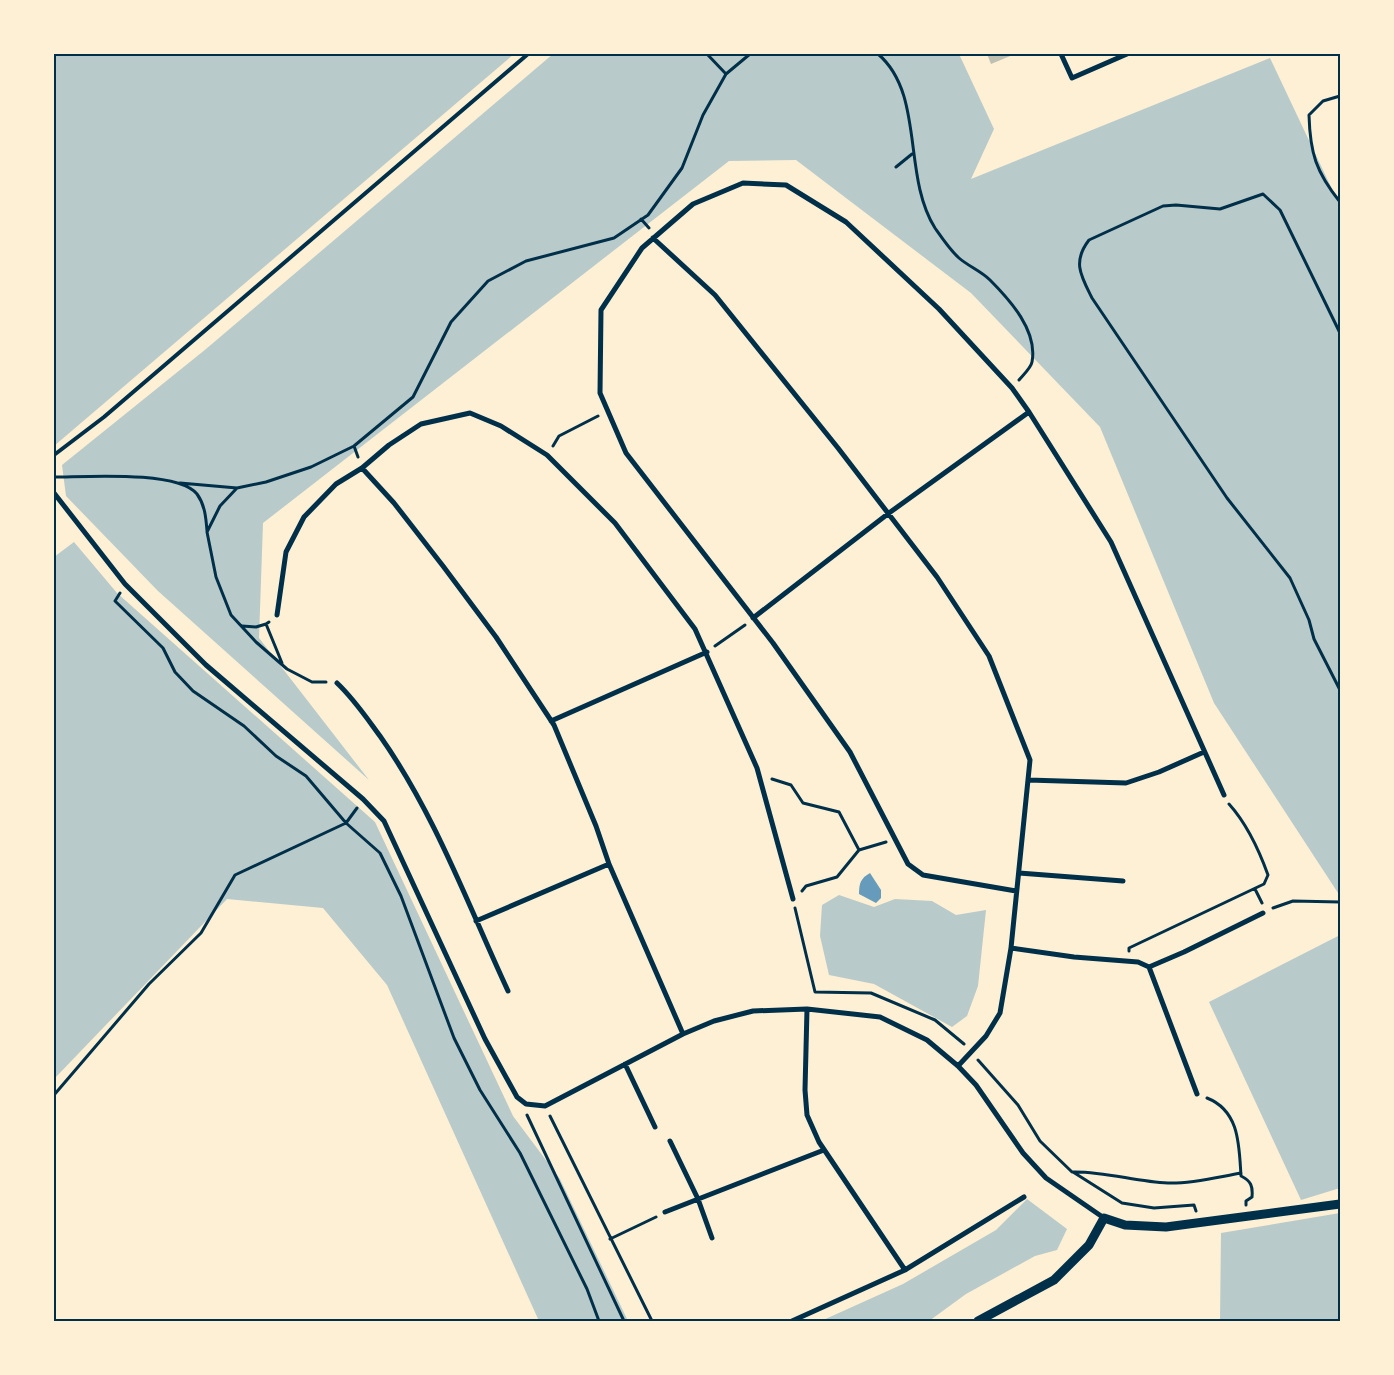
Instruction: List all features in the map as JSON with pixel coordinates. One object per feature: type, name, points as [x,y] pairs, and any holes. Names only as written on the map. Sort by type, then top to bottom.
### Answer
[{"type":"street","points":[[1060,54],[1072,78],[1127,54]]},
{"type":"street","points":[[1016,890],[923,875],[908,864],[850,752],[774,643],[626,453],[600,393],[601,310],[642,248],[692,204],[743,183],[786,185],[846,222],[939,309],[1012,388],[1111,542],[1224,795]]},
{"type":"street","points":[[653,238],[715,295],[889,513],[937,577],[989,656],[1030,760],[1011,948],[1000,1013],[986,1036],[958,1066]]},
{"type":"street","points":[[754,618],[889,513],[1029,412]]},
{"type":"street","points":[[277,615],[286,552],[304,517],[336,484],[362,468],[389,444],[421,424],[470,413],[501,426],[547,455],[615,523],[695,629],[707,652],[757,768],[793,899]]},
{"type":"street","points":[[362,468],[394,503],[443,566],[496,637],[551,721],[596,826],[609,864],[683,1034]]},
{"type":"street","points":[[54,493],[125,584],[206,665],[363,799],[384,821],[485,1038],[516,1097],[526,1104],[545,1106],[683,1034],[714,1021],[753,1010],[807,1009],[880,1017],[927,1040],[958,1066],[976,1085],[1023,1153],[1046,1178],[1104,1218],[1125,1225],[1166,1227],[1340,1204]]},
{"type":"street","points":[[551,721],[707,652]]},
{"type":"street","points":[[336,683],[352,697],[405,772],[449,858],[508,991]]},
{"type":"street","points":[[1028,780],[1126,783],[1159,772],[1204,752]]},
{"type":"street","points":[[476,921],[609,864]]},
{"type":"street","points":[[1019,873],[1123,882]]},
{"type":"street","points":[[1011,948],[1074,958],[1128,961],[1149,967],[1263,913]]},
{"type":"street","points":[[1149,967],[1197,1094]]},
{"type":"street","points":[[807,1009],[805,1090],[807,1115],[824,1150],[905,1270]]},
{"type":"street","points":[[625,1064],[655,1127]]},
{"type":"street","points":[[670,1141],[698,1199],[712,1238]]},
{"type":"street","points":[[665,1212],[824,1150]]},
{"type":"street","points":[[792,1321],[905,1270],[1024,1197]]},
{"type":"street","points":[[978,1321],[1054,1280],[1089,1246],[1104,1218]]},
{"type":"lane","points":[[54,455],[104,417],[528,54]]},
{"type":"path","points":[[707,54],[726,74]]},
{"type":"path","points":[[54,477],[129,476],[237,488],[266,482],[311,467],[354,446],[413,397],[451,322],[488,282],[526,261],[614,238],[648,215],[682,168],[703,115],[726,74],[750,54]]},
{"type":"path","points":[[878,54],[896,75],[904,96],[916,181],[934,226],[958,257],[989,279],[1018,313],[1031,338],[1032,363],[1012,388]]},
{"type":"path","points":[[1340,96],[1323,101],[1309,115],[1312,157],[1324,182],[1340,202]]},
{"type":"path","points":[[896,167],[913,154]]},
{"type":"path","points":[[1340,333],[1280,210],[1263,194],[1220,209],[1176,205],[1163,206],[1089,240],[1082,250],[1079,270],[1092,298],[1227,498],[1290,578],[1309,620],[1314,639],[1340,690]]},
{"type":"path","points":[[547,455],[559,436],[608,411]]},
{"type":"path","points":[[354,446],[362,468]]},
{"type":"path","points":[[179,482],[196,494],[206,512],[207,532],[216,577],[231,614],[283,666],[312,682],[336,683]]},
{"type":"path","points":[[207,532],[220,506],[237,488]]},
{"type":"path","points":[[125,584],[115,601],[163,648],[175,672],[193,691],[244,726],[276,756],[306,776],[346,823],[380,853],[401,896],[454,1038],[480,1090],[520,1153],[587,1289],[598,1321]]},
{"type":"path","points":[[242,626],[256,627],[266,624],[277,615]]},
{"type":"path","points":[[707,652],[754,618]]},
{"type":"path","points":[[266,624],[283,666]]},
{"type":"path","points":[[760,783],[772,779],[791,785],[803,803],[839,812],[859,850]]},
{"type":"path","points":[[1128,961],[1129,948],[1264,884],[1268,875],[1263,862],[1239,815],[1229,805],[1224,795]]},
{"type":"path","points":[[54,1095],[149,984],[201,934],[235,876],[346,823],[363,799]]},
{"type":"path","points":[[894,840],[859,850],[836,877],[806,886],[793,899],[815,992],[871,992],[935,1020],[972,1052],[1018,1105],[1040,1141],[1072,1172],[1122,1203],[1154,1208],[1194,1205]]},
{"type":"path","points":[[1263,913],[1281,904],[1293,901],[1340,902]]},
{"type":"path","points":[[1197,1094],[1212,1100],[1228,1111],[1236,1129],[1241,1176],[1250,1181],[1253,1188],[1252,1197],[1246,1201]]},
{"type":"path","points":[[526,1104],[528,1118],[624,1321]]},
{"type":"path","points":[[545,1106],[652,1321]]},
{"type":"path","points":[[1072,1172],[1092,1171],[1123,1179],[1170,1183],[1241,1173]]},
{"type":"path","points":[[610,1239],[665,1212]]},
{"type":"shaded area","points":[[54,54],[514,54],[54,446]]},
{"type":"shaded area","points":[[553,54],[959,54],[994,129],[971,179],[1270,58],[1340,206],[1340,896],[1214,703],[1100,427],[971,293],[796,160],[729,161],[263,523],[259,638],[369,780],[158,591],[66,496],[62,465],[206,349]]},
{"type":"shaded area","points":[[74,542],[117,593],[375,822],[513,1116],[560,1179],[628,1321],[539,1321],[387,985],[323,908],[227,899],[54,1079],[54,557]]},
{"type":"shaded area","points":[[839,895],[874,907],[895,899],[932,901],[956,915],[986,910],[978,986],[967,1016],[952,1027],[874,984],[829,975],[820,936],[822,905]]},
{"type":"shaded area","points":[[1340,935],[1340,1188],[1301,1200],[1209,1002]]},
{"type":"shaded area","points":[[1027,1199],[1067,1229],[1057,1250],[1035,1256],[966,1294],[929,1321],[821,1321],[903,1284],[996,1230]]},
{"type":"shaded area","points":[[1340,1213],[1340,1321],[1220,1321],[1221,1233]]},
{"type":"water","points":[[870,873],[881,890],[881,898],[876,903],[859,894],[861,881]]},
{"type":"building","points":[[987,54],[1015,54],[991,64]]}]
